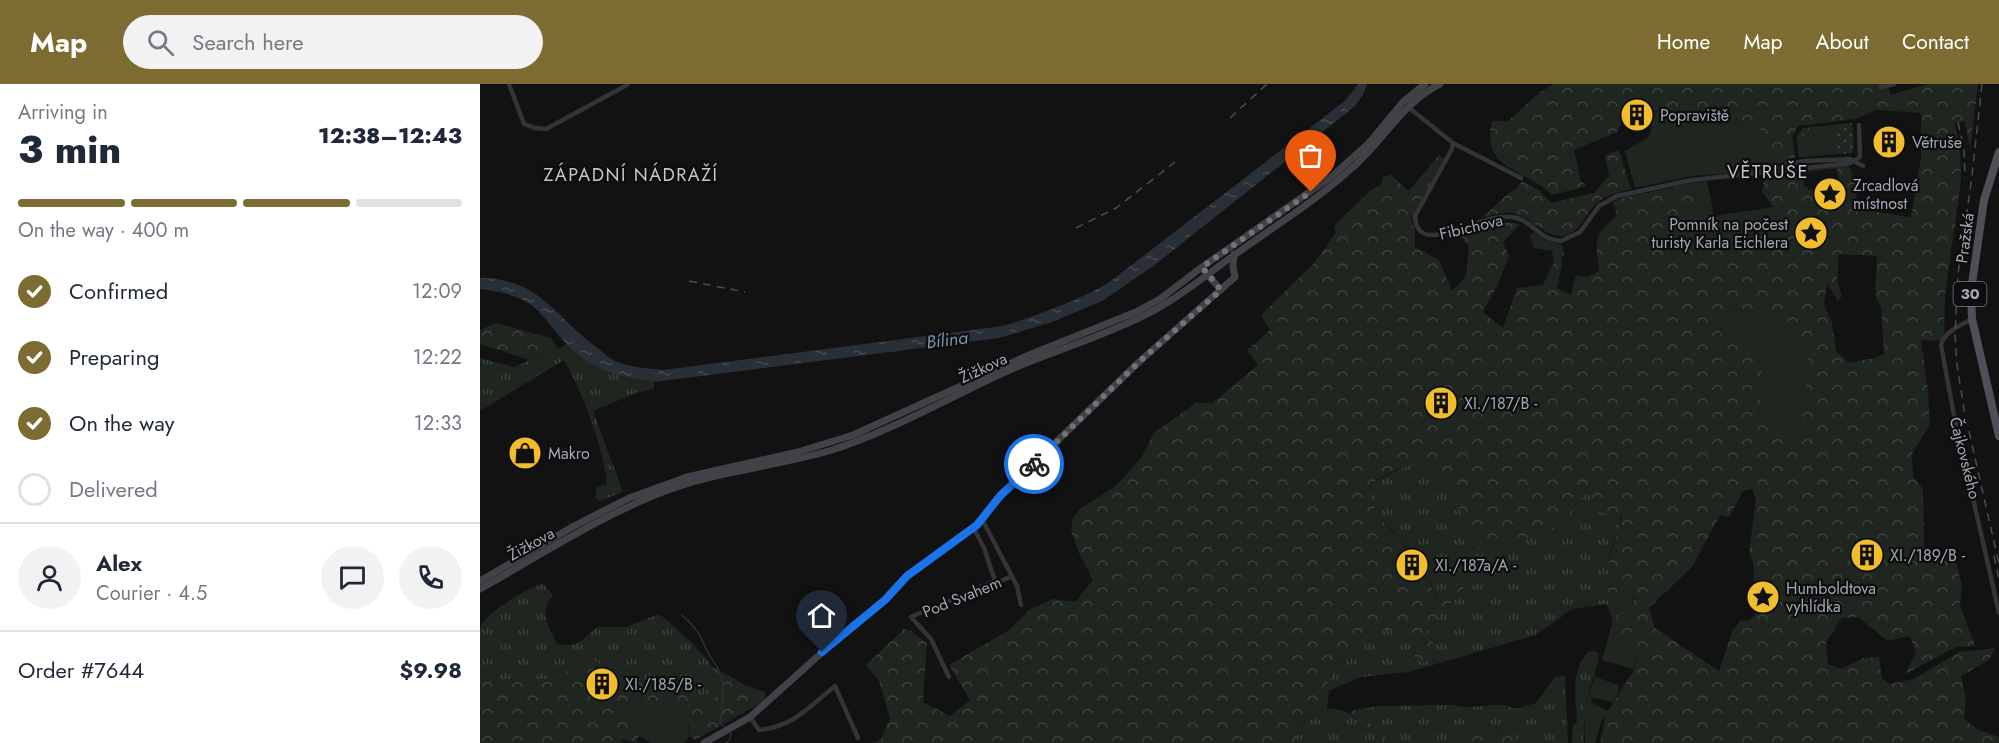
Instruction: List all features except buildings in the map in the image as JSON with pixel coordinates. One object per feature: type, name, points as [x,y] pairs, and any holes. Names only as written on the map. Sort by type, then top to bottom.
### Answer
[{"type":"main road","name":"Žižkova","points":[[481,587],[574,526],[629,498],[670,482],[828,444],[877,426],[1029,355],[1136,312],[1160,299],[1331,177],[1369,142],[1403,102],[1425,84]]},
{"type":"main road","name":"Žižkova","points":[[481,587],[641,501],[688,483],[799,458],[855,442],[1031,361],[1138,318],[1165,304],[1334,183],[1372,150],[1408,107],[1440,84]]},
{"type":"main road","name":"Pražská","points":[[1999,152],[1984,200],[1971,291],[1972,319],[1999,436]]},
{"type":"main road","points":[[704,743],[750,717],[845,632],[885,600],[907,576],[982,519],[1000,496],[1140,361],[1235,277],[1234,254]]},
{"type":"main road","points":[[1202,267],[1221,290]]},
{"type":"street","points":[[509,84],[524,124],[546,129],[627,85]]},
{"type":"street","points":[[1881,87],[1894,84]]},
{"type":"street","points":[[1408,107],[1453,143],[1521,178]]},
{"type":"street","points":[[1859,125],[1860,157],[1854,161],[1863,166]]},
{"type":"street","name":"Fibichova","points":[[1453,143],[1452,149],[1414,216],[1415,224],[1425,234],[1439,234],[1502,217],[1524,221],[1547,238],[1562,241],[1580,232],[1599,206],[1617,196],[1692,180],[1775,171],[1781,174],[1798,169],[1854,161]]},
{"type":"street","name":"Čajkovského","points":[[1972,319],[1943,338],[1941,345],[1953,410],[1999,612]]},
{"type":"street","name":"Pod Svahem","points":[[982,519],[1017,586],[1021,605]]},
{"type":"street","points":[[973,527],[984,548],[995,580]]},
{"type":"street","name":"Pod Svahem","points":[[949,677],[931,639],[911,617],[995,580],[999,582],[1012,576]]},
{"type":"street","points":[[750,717],[759,730],[783,726],[794,721],[835,686],[858,738]]},
{"type":"green space","points":[[1553,84],[1887,84],[1891,95],[1928,84],[1978,84],[1970,151],[1965,121],[1955,123],[1960,151],[1961,181],[1945,295],[1944,341],[1921,340],[1930,424],[1912,454],[1913,477],[1923,489],[1924,547],[1934,555],[1955,558],[1962,586],[1960,605],[1975,646],[1956,647],[1905,674],[1916,653],[1910,636],[1888,641],[1858,617],[1842,618],[1826,642],[1828,664],[1841,669],[1864,658],[1879,657],[1882,678],[1889,684],[1914,679],[1959,652],[1995,648],[1989,660],[1961,676],[1966,698],[1964,719],[1979,730],[1999,737],[1999,743],[1600,743],[1606,714],[1634,670],[1639,651],[1609,635],[1613,620],[1638,604],[1626,588],[1605,599],[1580,604],[1577,601],[1590,594],[1613,587],[1626,574],[1607,561],[1613,549],[1622,517],[1588,509],[1590,496],[1588,493],[1581,497],[1566,517],[1548,530],[1513,544],[1479,548],[1475,546],[1453,494],[1433,461],[1423,460],[1413,462],[1373,483],[1370,490],[1374,507],[1416,560],[1438,599],[1471,554],[1481,557],[1462,590],[1426,631],[1435,644],[1432,658],[1425,663],[1416,658],[1410,649],[1414,638],[1405,633],[1387,630],[1363,634],[1347,647],[1326,687],[1326,691],[1329,692],[1327,709],[1315,713],[1301,725],[1296,743],[873,743],[881,739],[890,718],[879,681],[866,665],[904,629],[911,631],[927,643],[923,702],[950,716],[970,700],[949,665],[1006,632],[1027,611],[1053,599],[1075,602],[1093,580],[1071,531],[1073,518],[1081,508],[1116,486],[1140,459],[1154,433],[1196,403],[1212,403],[1258,365],[1247,350],[1270,330],[1261,315],[1315,262],[1336,232],[1334,226],[1371,190],[1381,185],[1383,177],[1390,174],[1409,191],[1439,155],[1444,159],[1411,219],[1415,231],[1415,247],[1439,260],[1452,291],[1466,276],[1469,247],[1458,233],[1499,221],[1520,224],[1503,242],[1509,256],[1499,282],[1483,312],[1503,328],[1517,288],[1543,285],[1554,262],[1552,251],[1534,248],[1529,235],[1535,232],[1545,240],[1562,245],[1564,255],[1561,257],[1562,264],[1557,288],[1571,295],[1576,275],[1588,277],[1599,271],[1598,240],[1603,229],[1617,215],[1613,202],[1618,199],[1692,183],[1701,248],[1721,241],[1767,233],[1784,223],[1762,191],[1765,175],[1848,165],[1856,182],[1857,209],[1911,217],[1921,157],[1921,113],[1876,110],[1856,119],[1798,126],[1792,137],[1795,158],[1770,168],[1761,138],[1761,128],[1746,123],[1728,125],[1678,121],[1679,115],[1655,111],[1644,106],[1629,108],[1617,132],[1574,150],[1581,181],[1587,186],[1552,195],[1499,159],[1493,150],[1490,137],[1492,121],[1508,121],[1539,93]],"holes":[[[1837,168],[1840,186],[1808,190],[1807,186],[1804,186],[1803,176],[1806,172]],[[1839,254],[1877,256],[1875,295],[1881,307],[1884,354],[1849,363],[1836,351],[1832,323],[1824,305],[1827,283],[1838,301],[1842,296],[1837,280]],[[1726,306],[1772,316],[1780,320],[1806,383],[1802,416],[1796,431],[1759,415],[1763,382],[1760,364],[1749,349],[1720,332]],[[1752,489],[1756,499],[1749,552],[1753,561],[1754,582],[1767,593],[1770,601],[1749,620],[1740,621],[1732,632],[1719,671],[1655,628],[1649,608],[1692,567],[1720,515],[1729,517],[1743,491]]]},
{"type":"green space","points":[[1655,111],[1679,115],[1678,121],[1728,125],[1761,122],[1761,138],[1770,168],[1762,171],[1691,176],[1635,188],[1625,151],[1649,137]]},
{"type":"green space","points":[[1852,123],[1854,147],[1852,153],[1799,157],[1797,136],[1803,128]]},
{"type":"green space","points":[[1836,125],[1838,154],[1799,157],[1797,136],[1809,135],[1809,127]]},
{"type":"green space","points":[[1619,150],[1631,189],[1601,200],[1577,228],[1567,235],[1548,233],[1524,217],[1511,213],[1483,217],[1511,191],[1517,189],[1522,181],[1540,191],[1551,203],[1594,193],[1609,176],[1605,155]]},
{"type":"green space","points":[[1707,181],[1714,216],[1773,207],[1784,223],[1767,233],[1721,241],[1700,248],[1692,183]]},
{"type":"green space","points":[[1725,306],[1772,316],[1780,320],[1804,350],[1809,363],[1802,416],[1796,431],[1781,430],[1759,415],[1762,370],[1749,349],[1720,332]]},
{"type":"green space","points":[[496,323],[551,338],[558,348],[530,360],[480,344],[480,330]]},
{"type":"green space","points":[[568,344],[586,360],[607,371],[654,382],[654,389],[636,393],[593,411],[623,492],[600,501],[595,498],[597,486],[607,485],[602,455],[585,404],[564,360],[480,411],[480,358],[514,367]]},
{"type":"green space","points":[[1418,460],[1433,461],[1453,494],[1475,546],[1479,548],[1513,544],[1548,530],[1566,517],[1581,497],[1588,493],[1620,515],[1618,531],[1607,561],[1626,574],[1613,587],[1590,594],[1580,604],[1605,599],[1624,588],[1630,591],[1638,605],[1613,620],[1606,604],[1572,609],[1536,635],[1408,672],[1361,677],[1326,692],[1326,687],[1347,646],[1361,635],[1379,630],[1398,630],[1414,638],[1410,649],[1434,649],[1435,642],[1426,631],[1462,590],[1471,555],[1439,599],[1413,555],[1379,515],[1370,500],[1370,489],[1374,482]]},
{"type":"green space","points":[[543,584],[553,595],[548,602],[545,614],[557,644],[575,644],[597,627],[626,627],[659,614],[707,659],[715,677],[716,699],[703,701],[689,695],[652,688],[638,677],[604,675],[577,664],[559,676],[547,679],[480,680],[480,629],[483,623],[507,602]]},
{"type":"green space","points":[[1609,635],[1639,650],[1634,669],[1602,660]]},
{"type":"green space","points":[[1588,652],[1598,653],[1599,659],[1584,709],[1584,743],[1572,743],[1573,726],[1577,722],[1576,676],[1582,660]]},
{"type":"green space","points":[[591,659],[599,663],[604,675],[638,677],[652,688],[689,695],[703,701],[716,698],[712,666],[745,685],[765,692],[765,698],[759,704],[695,740],[690,736],[689,726],[638,718],[637,725],[653,733],[658,743],[650,743],[639,735],[637,743],[619,739],[624,743],[480,743],[480,680],[547,679],[559,676],[577,664]]},
{"type":"green space","points":[[1565,676],[1568,743],[1516,743],[1506,710],[1506,737],[1494,731],[1454,733],[1451,743],[1394,743],[1355,710],[1380,706],[1451,705],[1471,707],[1503,705],[1515,709],[1536,703],[1555,677]]},
{"type":"green space","points":[[1595,677],[1619,685],[1618,694],[1613,702],[1591,697],[1592,703],[1608,711],[1601,722],[1595,743],[1585,743],[1584,709]]},
{"type":"green space","points":[[634,703],[661,707],[677,713],[688,726],[690,736],[684,743],[658,743],[653,733],[637,725],[638,718],[629,716]]},
{"type":"green space","points":[[1327,709],[1352,714],[1382,743],[1296,743],[1302,725],[1315,713]]},
{"type":"green space","points":[[1355,710],[1394,743],[1382,743],[1350,712]]},
{"type":"green space","points":[[1506,710],[1509,710],[1516,743],[1451,743],[1454,732],[1494,731],[1505,737]]},
{"type":"water","name":"Bílina","points":[[1358,84],[1367,84],[1363,95],[1354,107],[1152,267],[1102,301],[1052,322],[999,338],[654,382],[623,376],[594,365],[571,348],[531,304],[510,295],[480,289],[480,278],[501,280],[518,285],[533,292],[546,302],[613,360],[634,367],[663,370],[1003,326],[1056,308],[1107,284],[1346,100]]},
{"type":"waterway","points":[[682,615],[698,632],[721,676],[723,696],[720,724],[726,728]]},
{"type":"waterway","points":[[726,743],[730,739],[729,731]]},
{"type":"railway","points":[[1230,118],[1267,84]]},
{"type":"railway","points":[[1982,84],[1958,274],[1955,336],[1964,409],[1999,564]]},
{"type":"railway","points":[[1958,122],[1964,150],[1965,178]]},
{"type":"railway","points":[[1076,228],[1116,208],[1175,162]]},
{"type":"railway","points":[[689,281],[745,292]]},
{"type":"railway","points":[[1994,556],[1999,579]]},
{"type":"way so far","points":[[1034,464],[1140,361],[1221,290],[1202,267],[1311,192]]},
{"type":"place","name":"Popraviště","points":[[1637,115]]},
{"type":"place","name":"Větruše","points":[[1889,142]]},
{"type":"place","name":"Zrcadlová místnost","points":[[1830,194]]},
{"type":"place","name":"Pomník na počest turisty Karla Eichlera","points":[[1811,233]]},
{"type":"place","name":"XI./187/B -","points":[[1441,403]]},
{"type":"place","name":"Makro","points":[[525,453]]},
{"type":"place","name":"XI./189/B -","points":[[1867,555]]},
{"type":"place","name":"XI./187a/A -","points":[[1412,565]]},
{"type":"place","name":"Humboldtova vyhlídka","points":[[1763,597]]},
{"type":"place","name":"XI./185/B -","points":[[602,684]]},
{"type":"district","name":"VĚTRUŠE","points":[[1768,172]]},
{"type":"district","name":"ZÁPADNÍ NÁDRAŽÍ","points":[[631,175]]},
{"type":"route","points":[[822,652],[885,600],[907,576],[977,525],[1000,496],[1034,464]]}]
